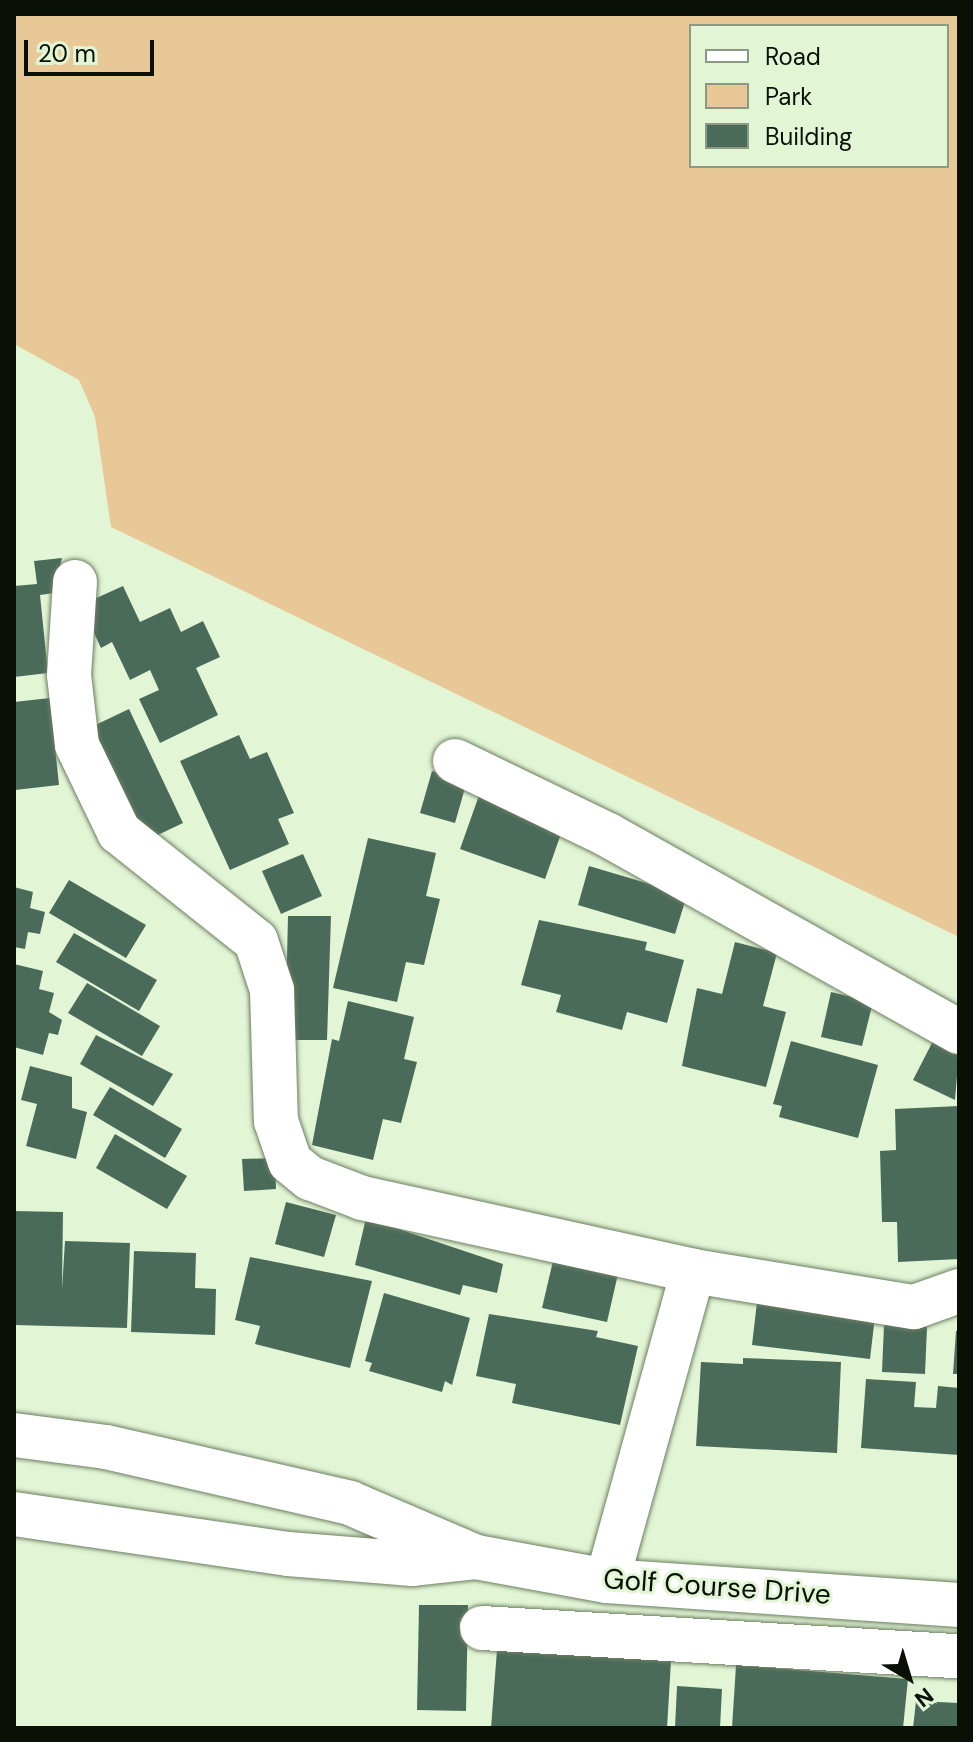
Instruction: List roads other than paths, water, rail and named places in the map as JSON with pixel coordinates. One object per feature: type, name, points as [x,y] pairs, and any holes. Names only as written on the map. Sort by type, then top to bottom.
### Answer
[{"type":"street","points":[[75,582],[69,675],[77,745],[119,832],[256,941],[272,990],[276,1121],[290,1162],[310,1178],[362,1198],[693,1271],[914,1307],[959,1291]]},
{"type":"street","points":[[455,761],[608,835],[959,1032]]},
{"type":"street","points":[[607,1581],[693,1271]]},
{"type":"street","name":"Golf Course Drive","points":[[14,1435],[106,1447],[350,1503],[476,1557],[607,1581],[959,1605]]},
{"type":"street","name":"Golf Course Drive","points":[[14,1514],[288,1554],[413,1564],[476,1557]]},
{"type":"street","points":[[482,1628],[959,1656]]}]
